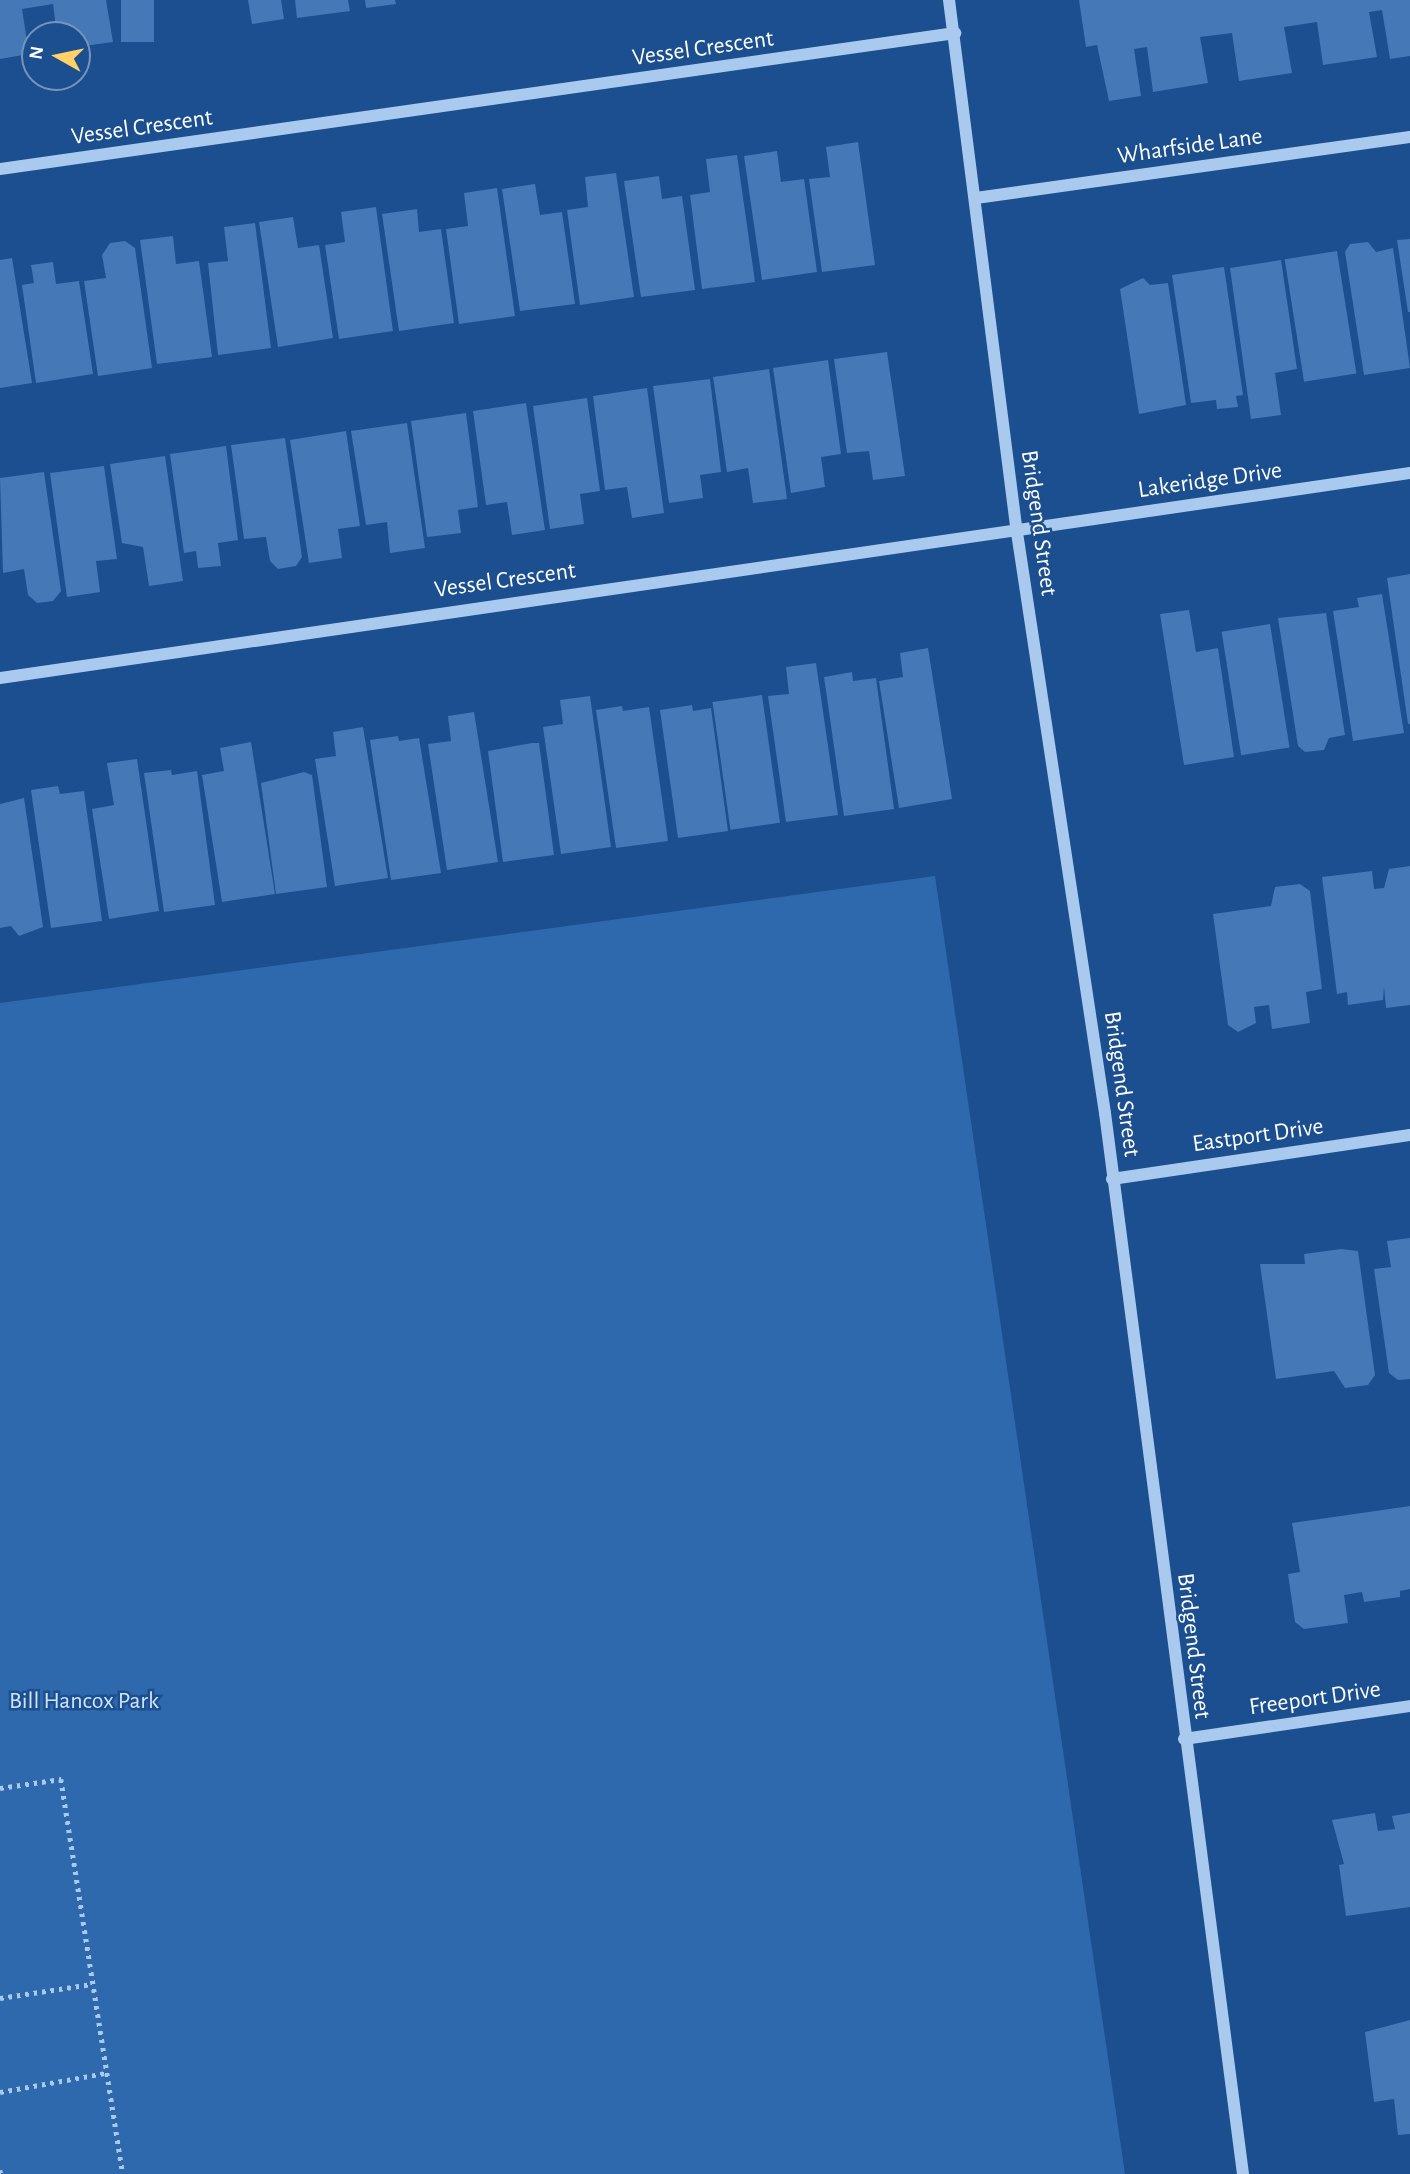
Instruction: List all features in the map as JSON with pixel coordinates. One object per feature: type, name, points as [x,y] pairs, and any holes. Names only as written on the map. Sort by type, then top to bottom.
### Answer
[{"type":"street","name":"Bridgend Street","points":[[949,0],[1016,526],[1112,1179],[1242,2174]]},
{"type":"street","name":"Vessel Crescent","points":[[0,169],[955,33]]},
{"type":"street","name":"Wharfside Lane","points":[[976,198],[1410,136]]},
{"type":"street","name":"Lakeridge Drive","points":[[1016,526],[1410,473]]},
{"type":"street","name":"Vessel Crescent","points":[[0,678],[1016,526]]},
{"type":"street","name":"Eastport Drive","points":[[1112,1179],[1410,1135]]},
{"type":"street","name":"Freeport Drive","points":[[1184,1739],[1410,1706]]},
{"type":"path","points":[[0,1788],[61,1779],[123,2174]]},
{"type":"path","points":[[0,1998],[92,1984]]},
{"type":"path","points":[[0,2092],[106,2073]]},
{"type":"green space","name":"Bill Hancox Park","points":[[935,876],[1125,2174],[0,2174],[0,1003]]},
{"type":"building","points":[[0,0],[106,0],[113,42],[91,45],[91,21],[55,21],[53,4],[22,9],[24,21],[21,21],[21,55],[0,59]]},
{"type":"building","points":[[121,0],[154,0],[154,42],[121,42]]},
{"type":"building","points":[[248,0],[281,0],[284,19],[252,24]]},
{"type":"building","points":[[295,0],[348,0],[350,11],[297,18]]},
{"type":"building","points":[[365,0],[395,0],[396,4],[366,8]]},
{"type":"building","points":[[1079,0],[1410,0],[1410,56],[1390,59],[1382,10],[1369,12],[1377,57],[1323,65],[1317,22],[1284,27],[1292,73],[1239,81],[1232,33],[1200,37],[1208,83],[1153,92],[1147,47],[1134,49],[1141,96],[1109,101],[1097,45],[1086,47]]},
{"type":"building","points":[[858,142],[875,265],[822,272],[809,179],[830,177],[826,147]]},
{"type":"building","points":[[777,151],[781,182],[804,179],[817,272],[762,280],[744,156]]},
{"type":"building","points":[[737,155],[755,282],[702,289],[690,195],[710,192],[706,159]]},
{"type":"building","points":[[616,173],[634,297],[580,305],[567,210],[588,207],[585,177]]},
{"type":"building","points":[[659,176],[662,199],[682,196],[695,290],[641,297],[624,181]]},
{"type":"building","points":[[535,184],[540,215],[562,212],[575,304],[520,311],[502,189]]},
{"type":"building","points":[[497,188],[515,316],[459,324],[446,229],[468,226],[464,193]]},
{"type":"building","points":[[376,207],[393,331],[339,339],[325,245],[345,242],[341,212]]},
{"type":"building","points":[[417,209],[419,232],[441,229],[454,323],[399,331],[382,214]]},
{"type":"building","points":[[293,217],[298,248],[319,245],[333,338],[278,347],[259,222]]},
{"type":"building","points":[[255,223],[271,348],[218,355],[208,263],[228,261],[224,227]]},
{"type":"building","points":[[173,236],[176,264],[199,261],[212,357],[157,364],[140,240]]},
{"type":"building","points":[[1410,239],[1410,312],[1408,312],[1397,240]]},
{"type":"building","points":[[125,241],[135,248],[152,368],[98,376],[84,281],[106,278],[102,255],[110,243]]},
{"type":"building","points":[[1368,242],[1376,252],[1393,248],[1410,368],[1364,375],[1345,252],[1350,244]]},
{"type":"building","points":[[1337,251],[1356,373],[1304,382],[1285,259]]},
{"type":"building","points":[[12,258],[32,383],[0,388],[0,260]]},
{"type":"building","points":[[1281,260],[1297,369],[1275,373],[1281,415],[1251,419],[1230,268]]},
{"type":"building","points":[[53,262],[56,284],[79,281],[93,374],[36,383],[22,285],[34,283],[31,265]]},
{"type":"building","points":[[1224,267],[1243,395],[1236,396],[1238,407],[1217,409],[1216,400],[1191,403],[1172,275]]},
{"type":"building","points":[[1143,278],[1150,285],[1168,283],[1186,405],[1139,414],[1120,289]]},
{"type":"building","points":[[887,352],[905,476],[873,480],[869,451],[847,453],[834,359]]},
{"type":"building","points":[[828,360],[841,454],[821,457],[825,487],[791,493],[773,368]]},
{"type":"building","points":[[769,369],[787,499],[753,503],[748,468],[727,472],[713,377]]},
{"type":"building","points":[[710,379],[721,472],[700,475],[703,498],[669,503],[653,386]]},
{"type":"building","points":[[647,388],[664,513],[632,518],[627,487],[605,490],[593,396]]},
{"type":"building","points":[[587,398],[600,491],[580,494],[584,524],[550,529],[533,406]]},
{"type":"building","points":[[526,403],[545,530],[512,535],[507,502],[486,505],[473,411]]},
{"type":"building","points":[[466,413],[478,507],[458,510],[461,533],[427,537],[411,421]]},
{"type":"building","points":[[407,423],[425,548],[390,553],[387,522],[366,525],[351,431]]},
{"type":"building","points":[[346,431],[360,526],[338,529],[342,558],[309,563],[290,440]]},
{"type":"building","points":[[285,438],[302,557],[296,566],[278,569],[270,561],[266,537],[244,539],[231,445]]},
{"type":"building","points":[[226,446],[238,540],[218,543],[221,566],[198,568],[196,551],[184,553],[170,454]]},
{"type":"building","points":[[165,456],[183,581],[149,586],[143,547],[122,543],[110,464]]},
{"type":"building","points":[[104,466],[117,559],[96,561],[100,592],[67,597],[50,473]]},
{"type":"building","points":[[44,472],[61,591],[53,601],[37,603],[28,595],[24,569],[3,573],[0,478]]},
{"type":"building","points":[[1410,574],[1410,724],[1408,724],[1387,578]]},
{"type":"building","points":[[1382,594],[1404,733],[1353,741],[1333,611],[1359,607],[1357,598]]},
{"type":"building","points":[[1189,610],[1196,652],[1218,648],[1234,757],[1184,765],[1160,614]]},
{"type":"building","points":[[1326,613],[1345,735],[1329,738],[1324,750],[1305,752],[1298,746],[1278,618]]},
{"type":"building","points":[[1270,624],[1290,747],[1241,755],[1222,632]]},
{"type":"building","points":[[928,648],[952,799],[899,808],[879,681],[903,677],[900,653]]},
{"type":"building","points":[[816,663],[838,815],[786,822],[768,696],[789,694],[786,667]]},
{"type":"building","points":[[852,672],[853,681],[876,678],[894,809],[844,816],[824,677]]},
{"type":"building","points":[[762,695],[780,823],[730,830],[712,702]]},
{"type":"building","points":[[590,696],[611,847],[561,854],[543,727],[563,724],[560,700]]},
{"type":"building","points":[[692,705],[693,711],[711,708],[728,831],[678,838],[660,710]]},
{"type":"building","points":[[622,706],[623,711],[649,707],[668,841],[616,848],[596,710]]},
{"type":"building","points":[[474,712],[498,862],[447,870],[428,744],[451,741],[448,716]]},
{"type":"building","points":[[363,727],[388,878],[335,886],[315,759],[336,756],[333,732]]},
{"type":"building","points":[[398,736],[399,741],[419,738],[441,873],[391,880],[370,740]]},
{"type":"building","points":[[251,742],[275,894],[222,902],[202,775],[224,771],[220,748]]},
{"type":"building","points":[[539,743],[554,855],[503,862],[488,751]]},
{"type":"building","points":[[137,759],[159,911],[109,919],[92,809],[114,805],[107,763]]},
{"type":"building","points":[[171,770],[172,775],[197,771],[215,905],[164,912],[144,773]]},
{"type":"building","points":[[304,772],[312,775],[327,887],[276,894],[261,783]]},
{"type":"building","points":[[58,786],[60,794],[84,791],[102,921],[51,928],[31,790]]},
{"type":"building","points":[[24,798],[43,927],[19,936],[11,926],[0,928],[0,804]]},
{"type":"building","points":[[1410,866],[1410,1005],[1386,1008],[1384,987],[1383,1000],[1348,1005],[1347,992],[1337,994],[1322,877],[1372,871],[1374,889],[1384,888],[1389,869]]},
{"type":"building","points":[[1300,884],[1310,891],[1322,989],[1306,992],[1310,1023],[1272,1029],[1269,1005],[1254,1007],[1256,1023],[1238,1032],[1228,1025],[1213,914],[1271,906],[1275,887]]},
{"type":"building","points":[[1410,1238],[1410,1379],[1398,1380],[1389,1373],[1374,1269],[1391,1267],[1387,1241]]},
{"type":"building","points":[[1341,1249],[1358,1251],[1375,1375],[1368,1385],[1345,1388],[1334,1371],[1276,1379],[1260,1264],[1305,1264],[1304,1254]]},
{"type":"building","points":[[1410,1506],[1410,1589],[1400,1591],[1400,1597],[1364,1602],[1362,1592],[1344,1595],[1348,1623],[1304,1629],[1295,1622],[1288,1574],[1300,1572],[1292,1523]]},
{"type":"building","points":[[1375,1813],[1378,1831],[1395,1829],[1392,1816],[1410,1813],[1410,1907],[1346,1916],[1339,1865],[1344,1864],[1332,1820]]},
{"type":"building","points":[[1410,2020],[1410,2134],[1398,2135],[1394,2099],[1374,2102],[1365,2032]]}]
